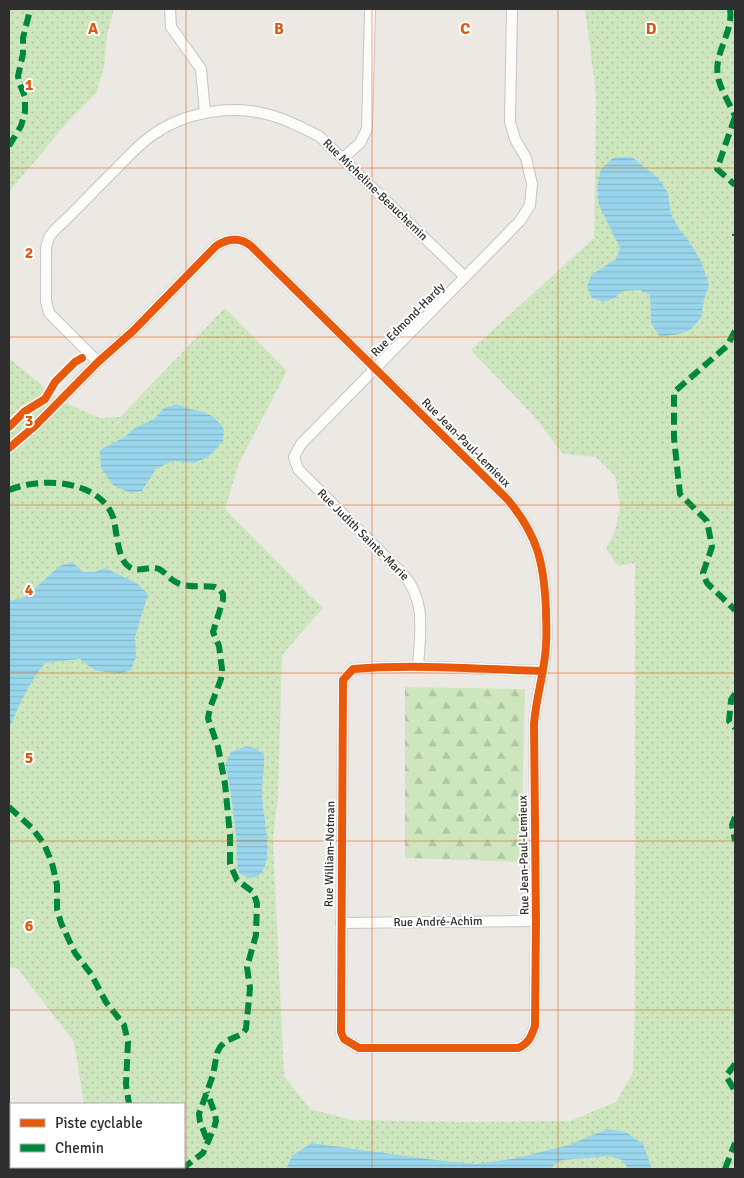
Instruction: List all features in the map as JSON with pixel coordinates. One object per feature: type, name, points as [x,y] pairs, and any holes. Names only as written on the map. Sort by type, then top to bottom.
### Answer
[{"type":"street","points":[[170,9],[171,27],[201,68],[205,113]]},
{"type":"street","points":[[343,158],[360,142],[367,129],[370,9]]},
{"type":"street","name":"Rue Edmond-Hardy","points":[[298,469],[294,457],[298,448],[466,278],[520,220],[530,205],[532,195],[530,170],[526,158],[515,139],[510,122],[512,9]]},
{"type":"street","name":"Rue Micheline-Beauchemin","points":[[98,362],[49,313],[46,301],[46,242],[53,232],[141,144],[169,125],[205,113],[230,110],[268,115],[291,122],[319,136],[466,278]]},
{"type":"street","name":"Rue Jean-Paul-Lemieux","points":[[9,448],[36,426],[216,246],[222,242],[234,239],[245,241],[251,246],[508,500],[530,532],[540,556],[545,580],[546,644],[535,706],[534,724],[536,921],[535,1026],[531,1039]]},
{"type":"street","name":"Rue Judith Sainte-Marie","points":[[298,469],[402,573],[415,590],[420,611],[418,667]]},
{"type":"street","name":"Rue William-Notman","points":[[531,1039],[518,1048],[359,1048],[344,1039],[341,1032],[343,680],[353,668],[418,667],[542,671]]},
{"type":"street","name":"Rue André-Achim","points":[[341,923],[536,921]]},
{"type":"green space","points":[[9,9],[114,9],[107,35],[104,68],[96,93],[65,125],[9,192]]},
{"type":"green space","points":[[585,9],[735,9],[735,1169],[9,1169],[10,1164],[10,1168],[185,1168],[185,1103],[84,1103],[74,1042],[18,969],[9,967],[9,358],[61,401],[100,418],[120,417],[225,308],[287,371],[239,463],[225,509],[323,608],[282,655],[278,797],[273,840],[284,1076],[310,1109],[352,1120],[570,1121],[616,1102],[633,1072],[635,998],[635,563],[618,566],[606,549],[615,531],[620,505],[615,476],[596,457],[563,454],[533,415],[471,350],[594,238],[596,94]]},
{"type":"green space","points":[[405,687],[525,689],[521,862],[405,858]]},
{"type":"water","points":[[614,157],[632,157],[659,179],[668,193],[671,214],[701,261],[709,285],[701,318],[690,330],[660,337],[651,323],[650,295],[640,290],[622,291],[615,298],[603,302],[592,298],[587,287],[591,275],[616,259],[620,248],[599,205],[597,187],[601,169]]},
{"type":"water","points":[[177,404],[207,413],[218,421],[224,429],[223,441],[208,457],[194,463],[172,461],[156,469],[142,491],[130,493],[113,485],[101,468],[100,450],[125,437],[133,429],[154,419],[164,408]]},
{"type":"water","points":[[72,562],[83,572],[95,572],[105,568],[138,584],[148,594],[135,637],[136,657],[131,670],[120,674],[94,670],[80,659],[45,663],[20,703],[9,729],[9,601],[25,597],[60,566]]},
{"type":"water","points":[[247,746],[257,749],[264,755],[262,800],[267,836],[264,869],[258,876],[251,878],[240,874],[238,869],[233,808],[225,765],[231,752]]},
{"type":"water","points":[[607,1129],[626,1132],[643,1144],[652,1169],[629,1169],[622,1160],[609,1156],[562,1160],[549,1169],[286,1169],[292,1156],[311,1143],[476,1164],[512,1159],[569,1145]]},
{"type":"marked path","points":[[9,146],[21,126],[25,112],[25,97],[18,76],[29,9]]},
{"type":"marked path","points":[[730,9],[729,26],[718,59],[717,68],[721,86],[735,116]]},
{"type":"marked path","points":[[735,117],[717,169],[735,185]]},
{"type":"marked path","points":[[735,331],[727,346],[674,392],[674,438],[680,494],[707,521],[712,547],[703,573],[707,583],[735,610]]},
{"type":"marked path","points":[[9,490],[36,483],[67,484],[82,488],[106,504],[113,517],[121,556],[127,565],[139,570],[159,569],[172,580],[179,583],[189,586],[215,587],[223,594],[223,600],[213,632],[219,646],[222,669],[221,679],[208,718],[218,747],[225,784],[230,835],[230,864],[237,880],[253,892],[257,903],[256,935],[247,967],[250,988],[246,1029],[242,1034],[226,1041],[217,1053],[213,1075],[199,1114],[208,1142]]},
{"type":"marked path","points":[[735,694],[731,700],[729,721],[735,728]]},
{"type":"marked path","points":[[9,807],[32,828],[44,844],[52,863],[57,885],[57,909],[61,923],[75,953],[91,974],[106,1002],[124,1025],[128,1042],[126,1085],[129,1103]]},
{"type":"marked path","points":[[735,817],[732,825],[735,841]]},
{"type":"marked path","points":[[735,1064],[726,1076],[735,1091]]},
{"type":"marked path","points":[[185,1167],[203,1153],[214,1128],[215,1114],[207,1092]]},
{"type":"marked path","points":[[725,1169],[735,1143]]},
{"type":"cycle path","points":[[9,448],[35,426],[98,362],[133,331],[216,246],[225,241],[238,240],[251,246],[508,500],[526,526],[533,538],[541,564],[545,593],[546,627],[545,654],[534,724],[535,1026],[529,1039],[518,1048],[359,1048],[344,1039],[341,1032],[343,680],[353,669],[448,667],[542,671]]},
{"type":"cycle path","points":[[9,427],[24,412],[45,399],[55,382],[75,362],[82,358]]}]
